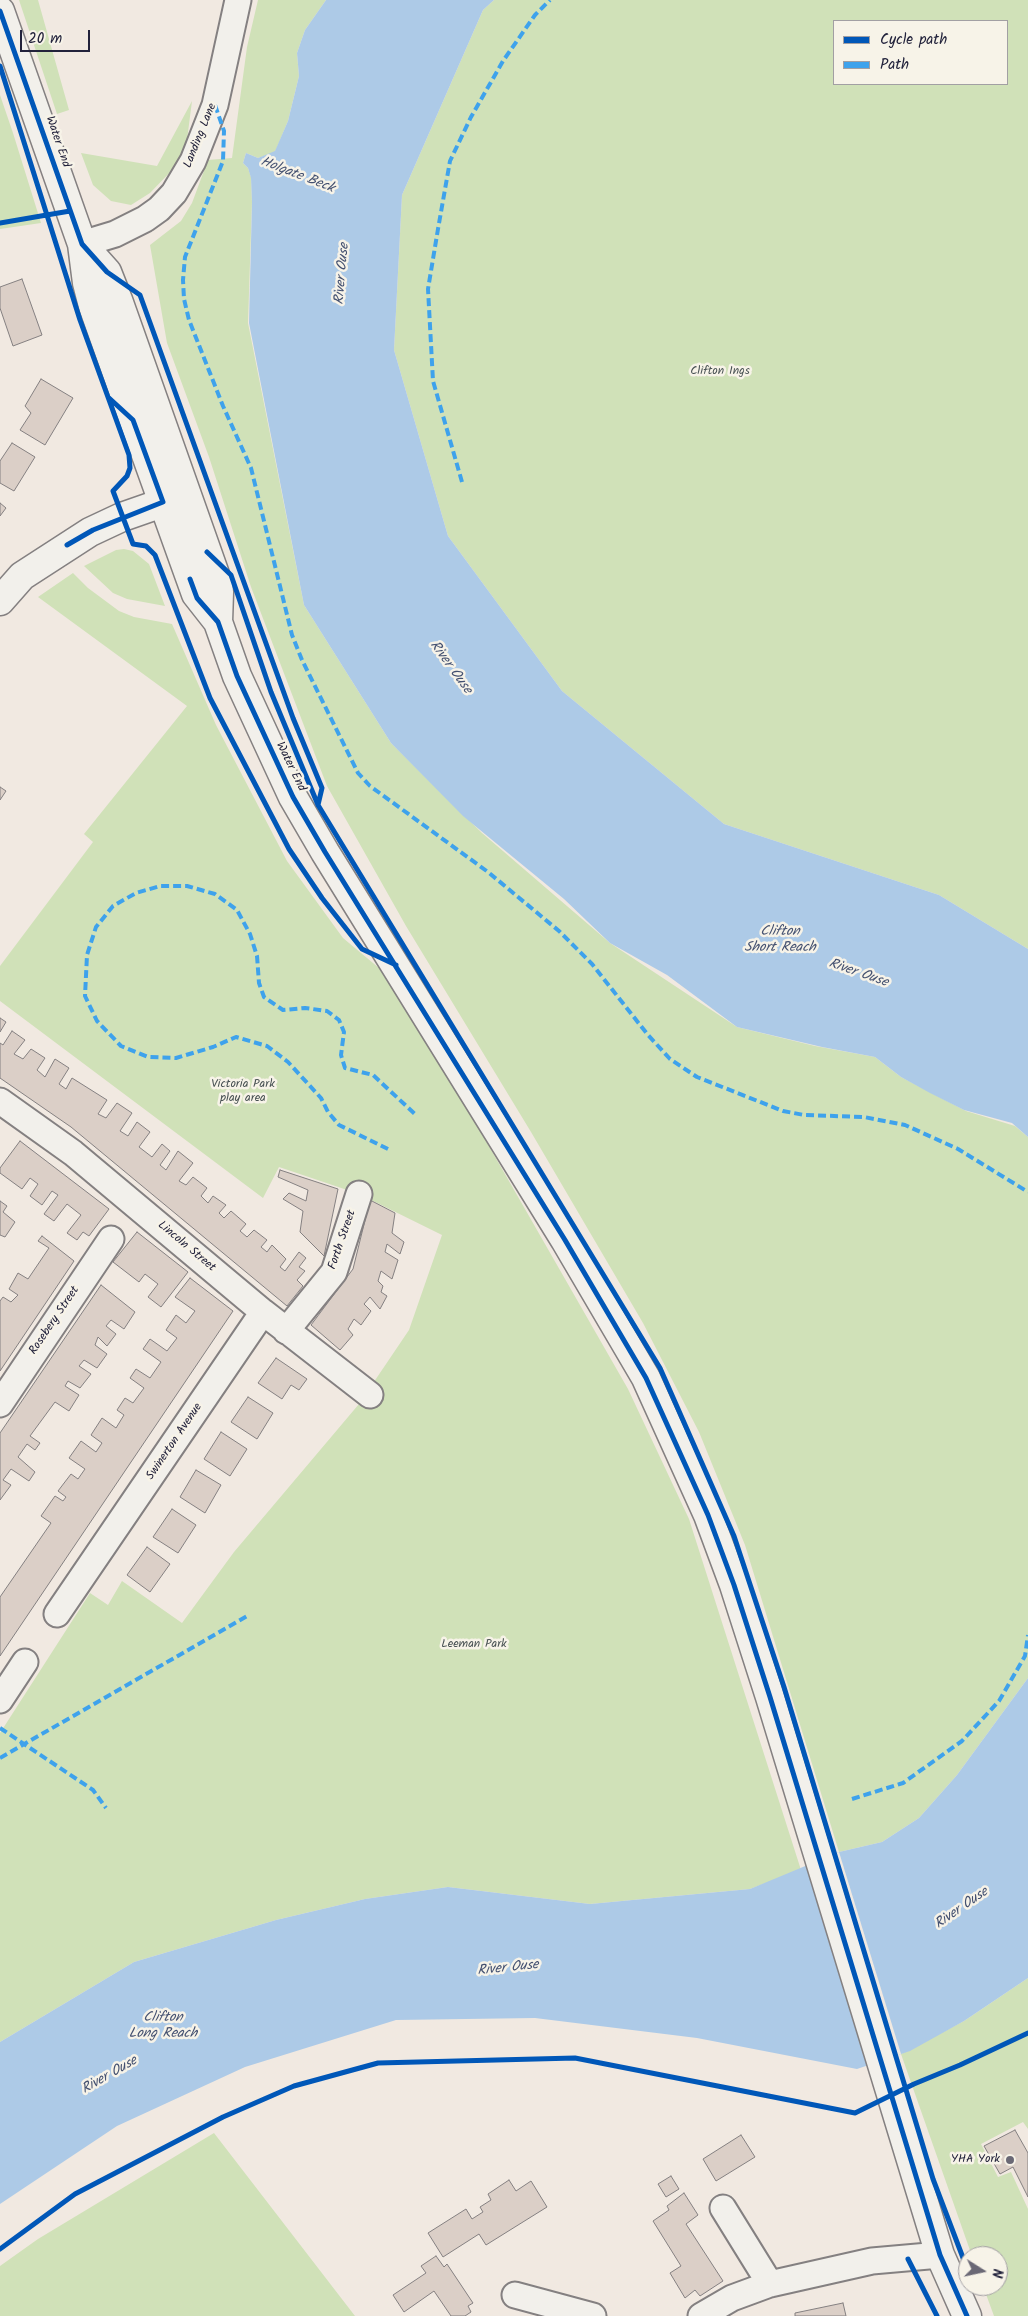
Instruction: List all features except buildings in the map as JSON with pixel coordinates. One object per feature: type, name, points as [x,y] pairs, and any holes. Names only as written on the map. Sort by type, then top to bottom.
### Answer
[{"type":"main road","name":"Water End","points":[[0,11],[82,244],[86,283],[93,306],[175,498],[196,594],[218,622],[237,676],[293,797],[564,1240],[646,1378],[708,1515],[734,1585],[800,1794],[940,2255]]},
{"type":"main road","points":[[0,601],[22,576],[67,545],[93,530],[175,498]]},
{"type":"main road","points":[[940,2255],[967,2316]]},
{"type":"street","name":"Landing Lane","points":[[82,244],[115,234],[145,219],[159,209],[174,193],[194,161],[215,105],[238,0]]},
{"type":"street","name":"Lincoln Street","points":[[0,1101],[73,1153],[286,1331],[370,1395]]},
{"type":"street","name":"Forth Street","points":[[286,1331],[334,1272],[359,1194]]},
{"type":"street","name":"Rosebery Street","points":[[0,1404],[111,1239]]},
{"type":"street","name":"Swinerton Avenue","points":[[57,1614],[95,1578],[263,1312]]},
{"type":"street","points":[[0,1700],[25,1662]]},
{"type":"street","points":[[723,2208],[770,2284]]},
{"type":"street","points":[[701,2316],[732,2298],[770,2284],[872,2262],[940,2255]]},
{"type":"street","points":[[515,2295],[566,2312],[593,2316]]},
{"type":"green space","points":[[19,0],[38,0],[69,110],[57,114]]},
{"type":"green space","points":[[258,0],[326,0],[305,30],[297,53],[299,76],[288,121],[275,152],[258,158],[246,153],[243,163],[248,168],[251,177],[252,202],[248,323],[304,605],[391,743],[482,833],[610,943],[737,1027],[815,1046],[875,1057],[901,1077],[966,1111],[1015,1126],[1028,1137],[1028,1678],[957,1775],[919,1818],[882,1842],[839,1852],[745,1545],[699,1432],[643,1323],[531,1132],[406,926],[327,786],[251,587],[209,457],[167,343],[150,245],[181,221],[192,203],[208,160],[232,158],[247,47]]},
{"type":"green space","name":"Clifton Ings","points":[[494,0],[1028,0],[1028,949],[939,895],[724,824],[562,691],[448,536],[394,350],[402,195],[483,10]]},
{"type":"green space","points":[[0,95],[13,133],[41,223],[0,229]]},
{"type":"green space","points":[[192,101],[187,140],[178,164],[150,193],[131,205],[111,201],[93,185],[81,153],[157,166]]},
{"type":"green space","points":[[116,550],[133,551],[149,564],[165,606],[127,599],[113,593],[84,566]]},
{"type":"green space","name":"Leeman Park","points":[[73,573],[88,588],[119,611],[134,617],[172,624],[216,725],[287,861],[343,938],[379,968],[454,1085],[628,1389],[689,1519],[801,1870],[750,1889],[590,1904],[448,1887],[365,1899],[276,1920],[134,1962],[0,2042],[0,1733],[90,1593],[108,1605],[122,1581],[182,1623],[234,1552],[359,1404],[409,1330],[442,1235],[359,1194],[279,1167],[263,1198],[0,1001],[0,966],[93,842],[84,834],[187,706],[38,597]]},
{"type":"green space","points":[[1028,1978],[1028,2129],[1023,2122],[981,2144],[998,2177],[1011,2172],[1028,2209],[1028,2316],[994,2316],[987,2296],[1008,2296],[1008,2246],[968,2246],[901,2054],[964,2021]]},
{"type":"green space","points":[[214,2133],[355,2316],[0,2316],[0,2266],[38,2239]]},
{"type":"water","name":"Clifton Short Reach","points":[[326,0],[494,0],[483,10],[402,195],[394,350],[448,536],[562,691],[724,824],[939,895],[1028,949],[1028,1137],[1012,1123],[964,1110],[930,1093],[901,1077],[875,1057],[737,1027],[667,975],[610,943],[564,899],[463,816],[391,743],[304,605],[249,323],[252,202],[251,178],[248,168],[243,163],[246,153],[258,158],[275,151],[288,121],[299,76],[297,53],[305,30]]},
{"type":"water","points":[[1028,1678],[1028,1978],[964,2021],[910,2051],[857,2069],[697,2038],[535,2018],[396,2020],[245,2067],[117,2126],[0,2204],[0,2042],[134,1962],[276,1920],[365,1899],[448,1887],[590,1904],[750,1889],[839,1852],[882,1842],[919,1818],[957,1775]]},
{"type":"pier","points":[[839,1852],[901,2054],[871,2065],[808,1866]]},
{"type":"marked path","points":[[462,482],[433,381],[428,289],[450,161],[471,117],[503,61],[535,15],[550,0]]},
{"type":"marked path","points":[[215,105],[224,131],[223,161],[185,257],[184,299],[189,320],[223,406],[251,468],[292,635],[302,660],[358,773],[370,786],[488,872],[559,931],[592,964],[648,1035],[670,1059],[697,1077],[783,1111],[804,1115],[864,1117],[905,1125],[958,1149],[1028,1192]]},
{"type":"marked path","points":[[388,1149],[339,1125],[328,1112],[321,1098],[288,1062],[267,1046],[236,1037],[213,1047],[176,1058],[148,1057],[121,1046],[97,1021],[85,996],[87,955],[96,927],[113,906],[136,893],[160,886],[187,886],[215,894],[237,910],[250,934],[257,956],[259,983],[264,997],[283,1010],[305,1008],[327,1011],[339,1020],[344,1032],[341,1055],[345,1068],[373,1075],[417,1116]]},
{"type":"marked path","points":[[0,1758],[249,1615]]},
{"type":"marked path","points":[[852,1799],[903,1783],[962,1741],[999,1701],[1025,1656],[1028,1635]]},
{"type":"marked path","points":[[0,1728],[93,1790],[106,1808]]},
{"type":"cycle path","points":[[0,11],[82,244],[107,272],[140,295],[293,718],[322,788],[318,805]]},
{"type":"cycle path","points":[[0,66],[80,320],[129,455],[130,468],[127,476],[113,491],[133,544],[146,546],[155,555],[210,698],[289,849],[322,898],[362,949],[396,965]]},
{"type":"cycle path","points":[[0,223],[70,211]]},
{"type":"cycle path","points":[[67,545],[93,530],[163,502],[133,420],[109,398]]},
{"type":"cycle path","points":[[207,552],[231,575],[271,692],[318,805],[660,1368],[734,1536],[784,1687],[933,2179],[958,2246]]},
{"type":"cycle path","points":[[190,579],[197,598],[218,622],[237,676],[293,797],[325,852],[565,1240],[646,1378],[708,1515],[734,1585],[770,1697],[940,2255],[967,2316]]},
{"type":"cycle path","points":[[0,2249],[75,2194],[223,2117],[294,2086],[378,2063],[575,2058],[855,2113],[914,2084],[1028,2033]]},
{"type":"cycle path","points":[[908,2259],[937,2316]]},
{"type":"place","name":"YHA York","points":[[1010,2160]]},
{"type":"water label","name":"Holgate Beck","points":[[297,176]]},
{"type":"water label","name":"River Ouse","points":[[343,274]]},
{"type":"water label","name":"River Ouse","points":[[450,668]]},
{"type":"water label","name":"River Ouse","points":[[858,974]]},
{"type":"water label","name":"River Ouse","points":[[962,1909]]},
{"type":"water label","name":"River Ouse","points":[[508,1969]]},
{"type":"water label","name":"Clifton Long Reach","points":[[163,2028]]},
{"type":"water label","name":"River Ouse","points":[[110,2076]]},
{"type":"park label","name":"Victoria Park play area","points":[[243,1092]]}]
